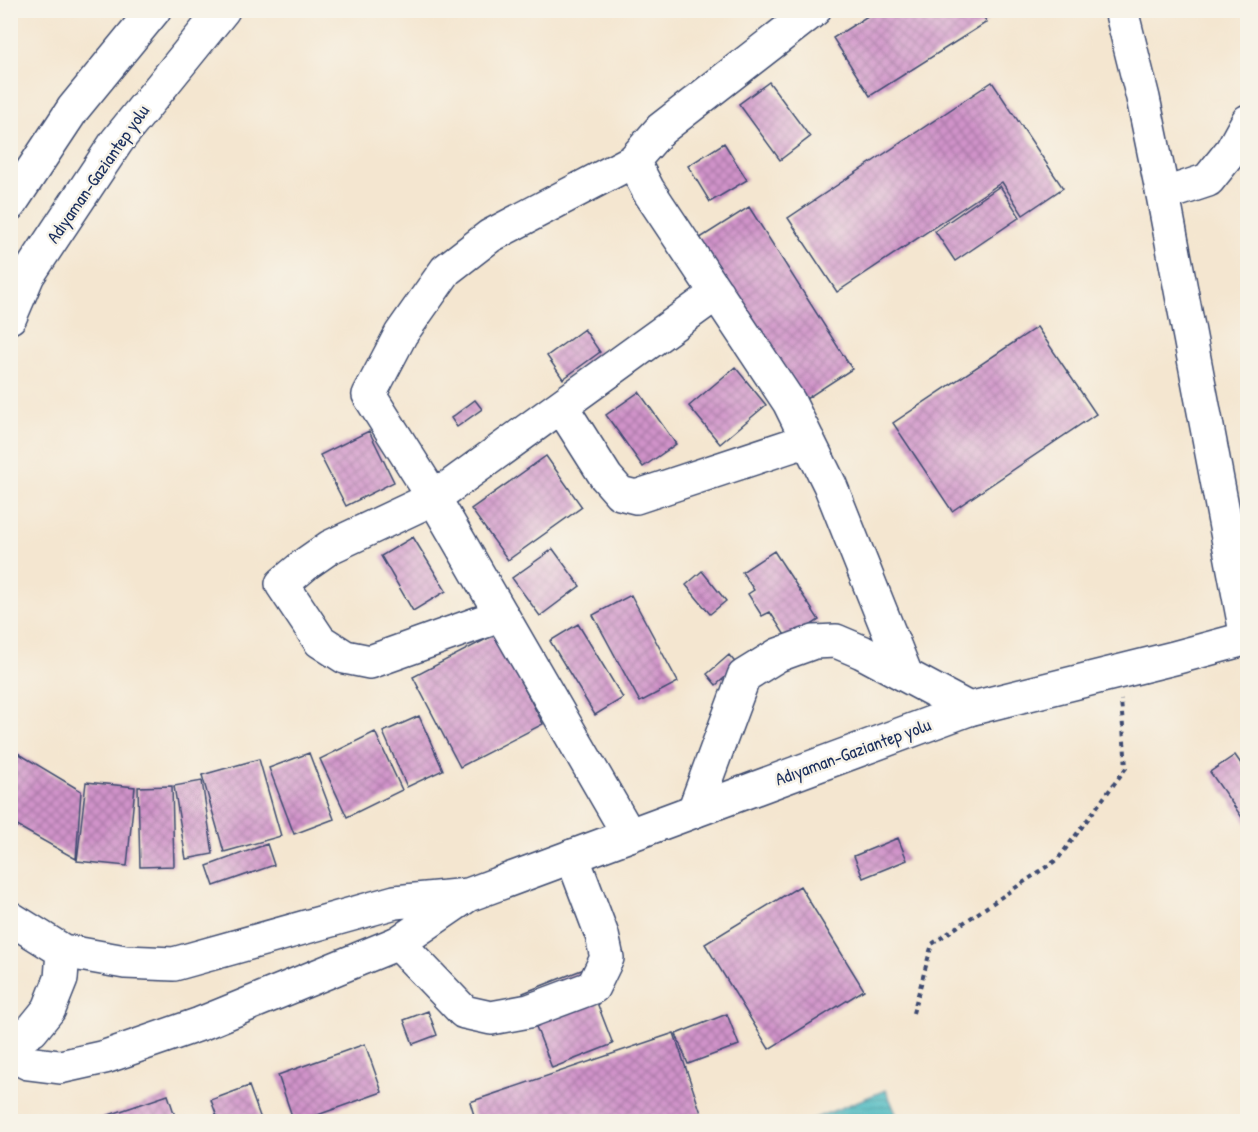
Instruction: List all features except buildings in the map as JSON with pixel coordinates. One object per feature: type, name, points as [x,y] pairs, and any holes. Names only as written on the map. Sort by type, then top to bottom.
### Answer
[{"type":"main road","points":[[10,204],[74,110],[154,10]]},
{"type":"main road","name":"Adıyaman-Gaziantep yolu","points":[[10,317],[28,275],[117,141],[223,10]]},
{"type":"main road","points":[[629,835],[434,498],[369,395],[402,334],[446,270],[490,236],[633,161],[661,129],[814,10]]},
{"type":"main road","points":[[1121,10],[1143,98],[1163,195],[1247,638]]},
{"type":"main road","points":[[1163,195],[1208,180],[1232,150],[1248,121]]},
{"type":"main road","points":[[633,161],[648,190],[789,402],[830,485],[906,675]]},
{"type":"main road","points":[[502,615],[370,662],[345,657],[320,641],[282,584],[330,547],[434,498],[717,293]]},
{"type":"main road","points":[[561,406],[606,477],[620,493],[636,497],[808,440]]},
{"type":"main road","name":"Adıyaman-Gaziantep yolu","points":[[468,895],[969,709],[1247,638]]},
{"type":"main road","points":[[694,811],[744,676],[778,655],[814,642],[836,641],[862,652],[969,709]]},
{"type":"main road","points":[[398,944],[464,1012],[490,1018],[529,1011],[593,987],[607,958],[602,935],[572,856]]},
{"type":"main road","points":[[10,1054],[28,1064],[60,1067],[105,1057],[200,1024],[398,944],[468,895]]},
{"type":"main road","points":[[10,918],[63,951],[125,962],[174,964],[395,902],[468,895]]},
{"type":"main road","points":[[10,1043],[32,1030],[49,1009],[60,979],[63,951]]},
{"type":"path","points":[[913,1013],[932,944],[1058,859],[1126,768],[1119,672]]},
{"type":"water","points":[[886,1090],[899,1121],[808,1121]]}]
